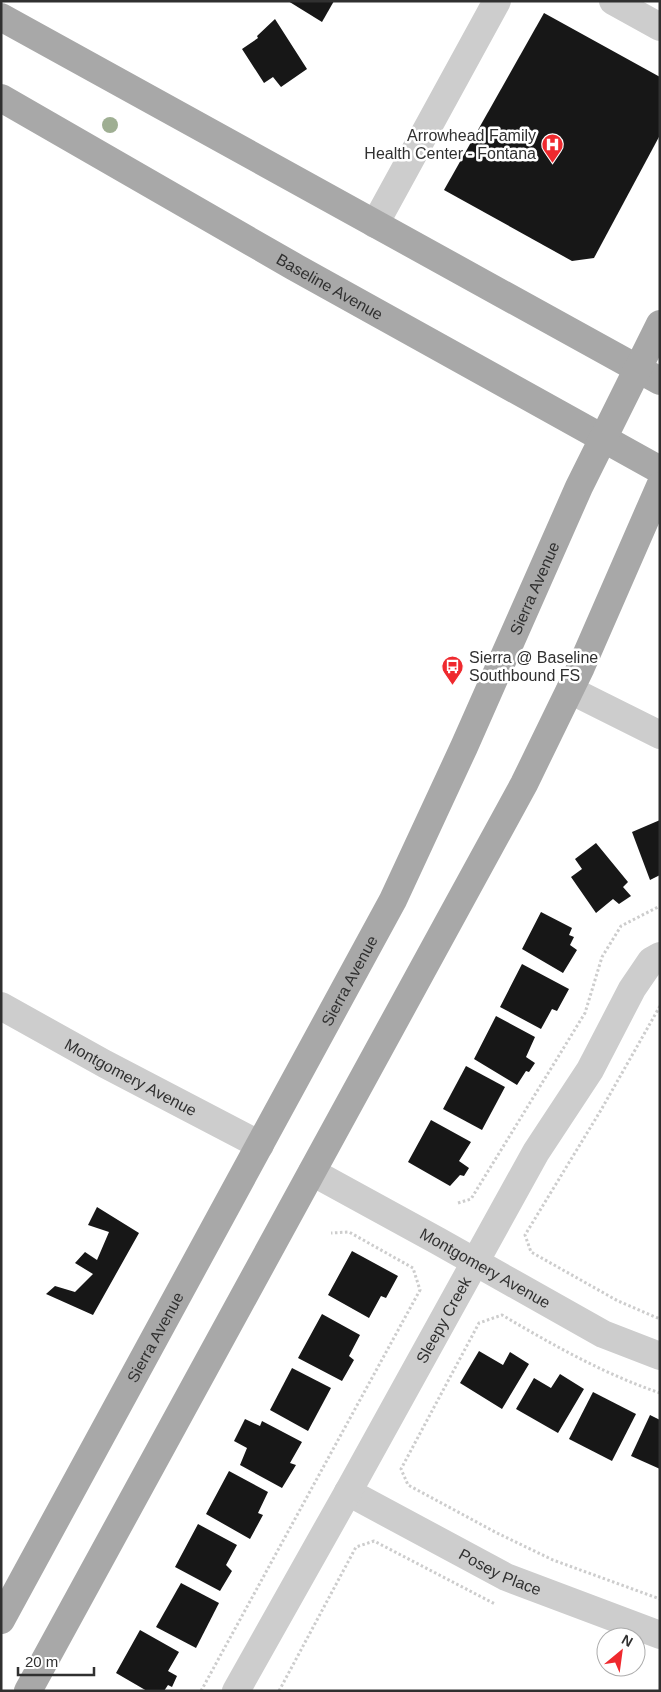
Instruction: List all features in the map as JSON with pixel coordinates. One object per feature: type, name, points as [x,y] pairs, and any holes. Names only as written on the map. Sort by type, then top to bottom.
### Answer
[{"type":"main road","points":[[1,17],[649,375]]},
{"type":"main road","name":"Baseline Avenue","points":[[1,98],[302,271],[660,470]]},
{"type":"main road","name":"Sierra Avenue","points":[[1,1620],[393,900],[464,748],[579,487],[604,439],[649,375],[660,324]]},
{"type":"main road","points":[[28,1691],[524,784],[570,690],[660,486]]},
{"type":"street","points":[[375,224],[497,1]]},
{"type":"street","points":[[613,1],[660,27]]},
{"type":"street","points":[[570,690],[658,730]]},
{"type":"street","name":"Sleepy Creek","points":[[236,1691],[536,1152],[590,1070],[632,989],[652,961],[660,956]]},
{"type":"street","name":"Montgomery Avenue","points":[[1,1006],[105,1064],[260,1145]]},
{"type":"street","name":"Montgomery Avenue","points":[[312,1172],[604,1334],[660,1356]]},
{"type":"street","name":"Posey Place","points":[[348,1492],[506,1577],[660,1635]]},
{"type":"path","points":[[458,1203],[471,1199],[585,1013],[602,957],[621,926],[660,906]]},
{"type":"path","points":[[660,1006],[601,1110],[525,1235],[531,1252],[618,1301],[660,1319]]},
{"type":"path","points":[[200,1691],[420,1290],[413,1268],[348,1232],[331,1233]]},
{"type":"path","points":[[660,1393],[567,1353],[502,1315],[489,1318],[479,1323],[401,1469],[408,1485],[497,1533],[554,1560],[660,1599]]},
{"type":"path","points":[[279,1691],[356,1547],[374,1541],[498,1605]]},
{"type":"building","points":[[288,1],[334,1],[322,22]]},
{"type":"building","name":"Arrowhead Family Health Center - Fontana","points":[[544,13],[660,77],[660,135],[594,258],[572,261],[444,190]]},
{"type":"building","points":[[275,19],[307,69],[281,87],[273,77],[264,83],[242,49],[258,38],[257,36]]},
{"type":"building","points":[[660,820],[660,875],[650,880],[632,832]]},
{"type":"building","points":[[596,843],[628,882],[623,887],[631,896],[619,904],[613,899],[596,913],[571,877],[582,869],[575,859]]},
{"type":"building","points":[[541,912],[572,928],[569,935],[574,937],[570,945],[577,950],[563,973],[522,949]]},
{"type":"building","points":[[522,964],[569,989],[557,1011],[552,1009],[541,1029],[500,1007]]},
{"type":"building","points":[[496,1016],[535,1037],[526,1057],[535,1063],[529,1072],[526,1071],[517,1085],[474,1059]]},
{"type":"building","points":[[466,1066],[505,1087],[482,1130],[443,1109]]},
{"type":"building","points":[[431,1120],[471,1142],[459,1161],[469,1168],[464,1176],[460,1175],[450,1186],[408,1162]]},
{"type":"building","points":[[97,1207],[139,1233],[93,1315],[46,1294],[55,1286],[75,1292],[93,1274],[75,1263],[85,1252],[97,1260],[109,1232],[88,1225]]},
{"type":"building","points":[[352,1251],[398,1276],[386,1298],[381,1296],[369,1318],[328,1295]]},
{"type":"building","points":[[322,1314],[360,1335],[349,1356],[354,1360],[342,1381],[298,1358]]},
{"type":"building","points":[[479,1351],[503,1365],[510,1352],[529,1364],[502,1409],[460,1383]]},
{"type":"building","points":[[292,1368],[331,1388],[308,1431],[270,1410]]},
{"type":"building","points":[[560,1374],[584,1389],[558,1433],[516,1409],[534,1378],[551,1388]]},
{"type":"building","points":[[593,1392],[636,1414],[612,1461],[569,1439]]},
{"type":"building","points":[[650,1415],[660,1420],[660,1469],[631,1456]]},
{"type":"building","points":[[245,1419],[260,1426],[262,1421],[302,1442],[290,1463],[296,1465],[282,1488],[240,1465],[247,1448],[234,1441]]},
{"type":"building","points":[[229,1471],[268,1492],[258,1513],[263,1515],[250,1539],[206,1514]]},
{"type":"building","points":[[198,1524],[237,1545],[226,1565],[232,1571],[220,1591],[175,1567]]},
{"type":"building","points":[[181,1583],[219,1603],[196,1648],[156,1627]]},
{"type":"building","points":[[140,1630],[179,1652],[168,1671],[177,1676],[172,1687],[168,1685],[164,1691],[147,1691],[116,1673]]},
{"type":"place","name":"Arrowhead Family Health Center - Fontana","points":[[552,163]]},
{"type":"place","name":"Sierra @ Baseline Southbound FS","points":[[453,685]]}]
